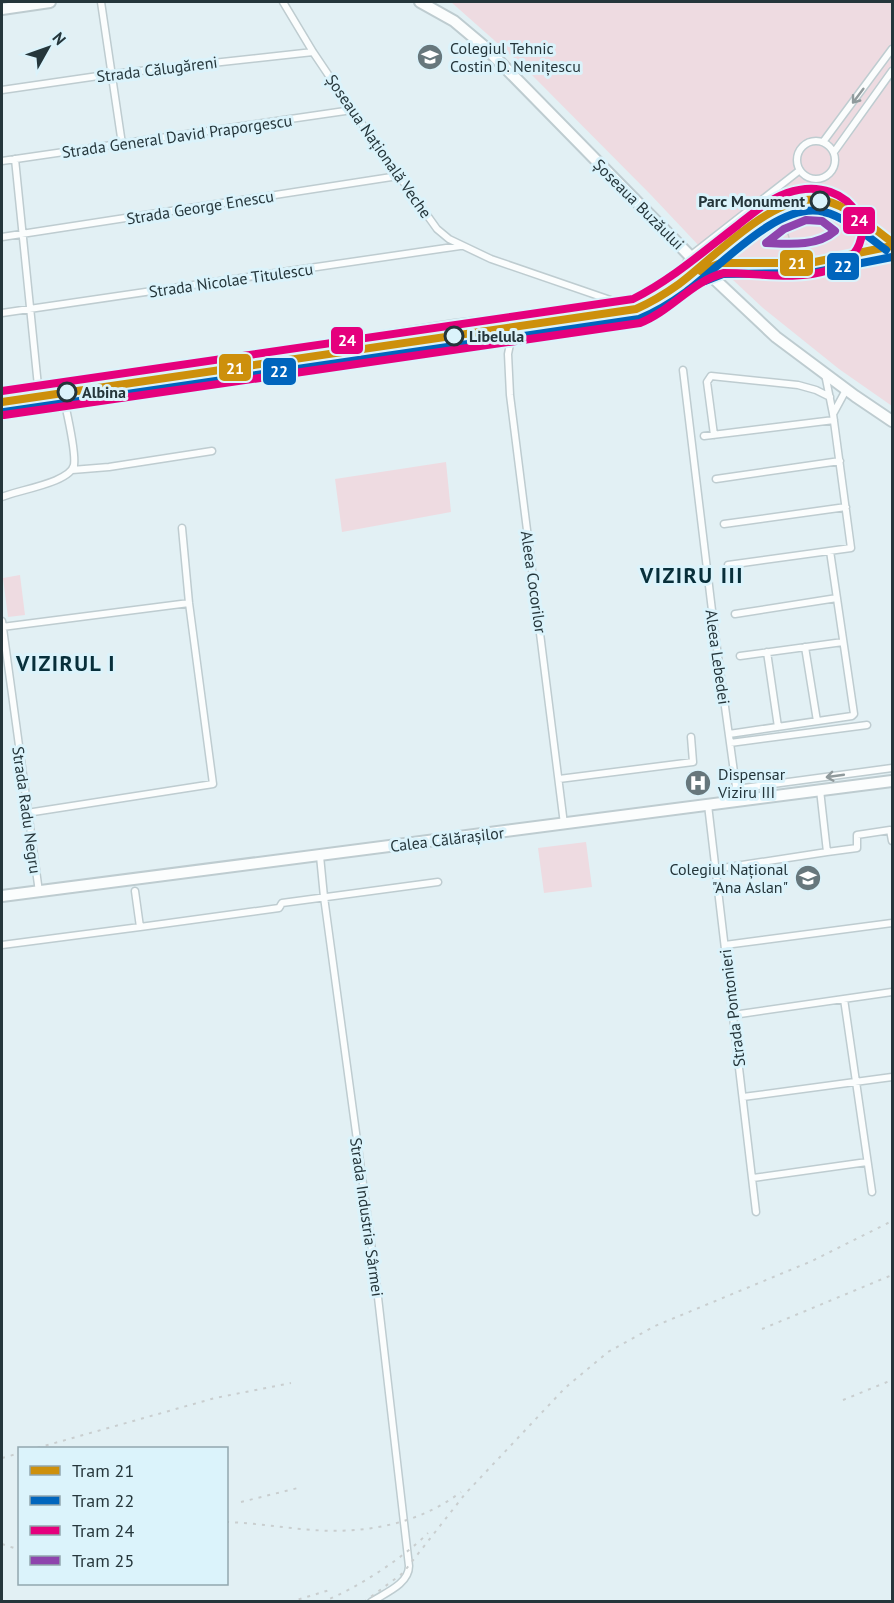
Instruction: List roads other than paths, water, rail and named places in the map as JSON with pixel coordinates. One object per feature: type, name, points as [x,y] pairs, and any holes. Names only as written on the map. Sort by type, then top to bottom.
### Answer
[{"type":"main road","points":[[2,9],[50,2]]},
{"type":"main road","name":"Șoseaua Buzăului","points":[[420,2],[454,21],[485,47],[690,256],[776,337],[846,390],[892,421]]},
{"type":"main road","name":"Calea Călărașilor","points":[[2,896],[892,780]]},
{"type":"street","points":[[101,2],[122,144]]},
{"type":"street","name":"Șoseaua Națională Veche","points":[[283,2],[352,110],[437,229],[461,245],[519,269],[622,304]]},
{"type":"street","points":[[823,142],[892,49]]},
{"type":"street","name":"Strada Călugăreni","points":[[2,90],[112,74],[313,52]]},
{"type":"street","points":[[834,152],[823,142],[810,142],[800,150],[798,157],[800,170],[808,177],[827,175],[833,168],[834,152],[892,71]]},
{"type":"street","name":"Strada General David Praporgescu","points":[[2,161],[352,110]]},
{"type":"street","points":[[15,159],[38,386]]},
{"type":"street","points":[[2,391],[186,366],[455,323],[638,302],[654,295],[680,274],[690,256],[800,170]]},
{"type":"street","name":"Strada George Enescu","points":[[2,237],[398,176]]},
{"type":"street","name":"Strada Nicolae Titulescu","points":[[2,313],[461,245]]},
{"type":"street","points":[[2,412],[511,339],[638,318],[664,305],[706,271]]},
{"type":"street","name":"Aleea Cocorilor","points":[[511,339],[508,354],[510,395],[564,824]]},
{"type":"street","name":"Aleea Lebedei","points":[[683,370],[738,801]]},
{"type":"street","points":[[728,565],[851,548],[840,461],[825,374]]},
{"type":"street","points":[[714,435],[707,382],[711,376],[798,385],[830,397]]},
{"type":"street","points":[[833,417],[846,390]]},
{"type":"street","points":[[65,404],[74,459],[72,470]]},
{"type":"street","points":[[704,436],[833,417]]},
{"type":"street","points":[[2,497],[63,478],[72,470],[109,467],[212,451]]},
{"type":"street","points":[[716,479],[840,461]]},
{"type":"street","points":[[724,524],[846,507]]},
{"type":"street","points":[[27,813],[213,784],[189,603],[182,528]]},
{"type":"street","points":[[729,734],[854,714],[830,551]]},
{"type":"street","points":[[735,614],[837,598]]},
{"type":"street","points":[[2,624],[189,603]]},
{"type":"street","name":"Strada Radu Negru","points":[[2,624],[39,892]]},
{"type":"street","points":[[740,656],[843,642]]},
{"type":"street","points":[[805,647],[817,721]]},
{"type":"street","points":[[767,652],[778,727]]},
{"type":"street","points":[[730,743],[867,725]]},
{"type":"street","points":[[560,780],[693,762],[691,737]]},
{"type":"street","points":[[736,789],[892,768]]},
{"type":"street","points":[[820,790],[827,852]]},
{"type":"street","name":"Strada Pontonieri","points":[[708,805],[756,1212]]},
{"type":"street","points":[[716,869],[857,848],[856,835],[891,830],[892,841]]},
{"type":"street","name":"Strada Industria Sârmei","points":[[320,856],[390,1386],[408,1551],[409,1570],[406,1577],[371,1602]]},
{"type":"street","points":[[2,945],[279,908],[282,903],[438,882]]},
{"type":"street","points":[[135,891],[140,927]]},
{"type":"street","points":[[725,945],[892,923]]},
{"type":"street","points":[[733,1015],[892,992]]},
{"type":"street","points":[[844,999],[872,1192]]},
{"type":"street","points":[[743,1097],[892,1077]]},
{"type":"street","points":[[753,1178],[867,1162]]},
{"type":"tram line","name":"24","points":[[2,391],[633,299],[674,274],[761,207],[787,193],[810,189],[831,192],[846,201],[857,214],[862,229],[859,245],[849,259],[829,270],[790,276],[724,273],[702,282],[662,311],[640,323],[4,415]]},
{"type":"tram line","name":"21","points":[[2,402],[636,309],[679,284],[729,242],[767,215],[787,205],[807,200],[826,201],[844,208],[892,242]]},
{"type":"tram line","points":[[703,269],[764,221],[799,204],[816,203],[832,207],[892,246]]},
{"type":"tram line","points":[[798,204],[788,220],[789,238],[800,254],[818,261]]},
{"type":"tram line","name":"22","points":[[4,412],[639,319],[686,292],[770,225],[788,216],[807,211],[824,212],[840,218],[886,250]]},
{"type":"tram line","name":"25","points":[[806,220],[822,221],[835,231],[820,240],[811,242],[766,243],[784,229],[806,220]]},
{"type":"tram line","name":"21","points":[[701,271],[721,263],[810,263],[892,246]]},
{"type":"tram line","name":"22","points":[[705,281],[723,274],[811,273],[892,257]]},
{"type":"railway","points":[[364,1602],[403,1573],[465,1494],[565,1388],[608,1352],[655,1326],[812,1261],[892,1221]]},
{"type":"railway","points":[[762,1329],[892,1275]]},
{"type":"railway","points":[[843,1400],[892,1380]]},
{"type":"railway","points":[[41,1447],[215,1398],[291,1383]]},
{"type":"railway","points":[[2,1458],[18,1454]]},
{"type":"railway","points":[[241,1502],[302,1487]]},
{"type":"railway","points":[[228,1522],[333,1531],[372,1528],[427,1512],[461,1492]]},
{"type":"railway","points":[[322,1602],[378,1572],[428,1533]]},
{"type":"railway","points":[[2,1544],[18,1549]]},
{"type":"railway","points":[[290,1602],[333,1589]]},
{"type":"place","name":"Colegiul Tehnic Costin D. Nenițescu","points":[[430,57]]},
{"type":"place","name":"Parc Monument","points":[[820,201]]},
{"type":"place","name":"Libelula","points":[[454,336]]},
{"type":"place","name":"Albina","points":[[67,392]]},
{"type":"place","name":"Dispensar Viziru III","points":[[698,783]]},
{"type":"place","name":"Colegiul Național \"Ana Aslan\"","points":[[808,878]]},
{"type":"district","name":"VIZIRU III","points":[[692,575]]},
{"type":"district","name":"VIZIRUL I","points":[[66,663]]}]
